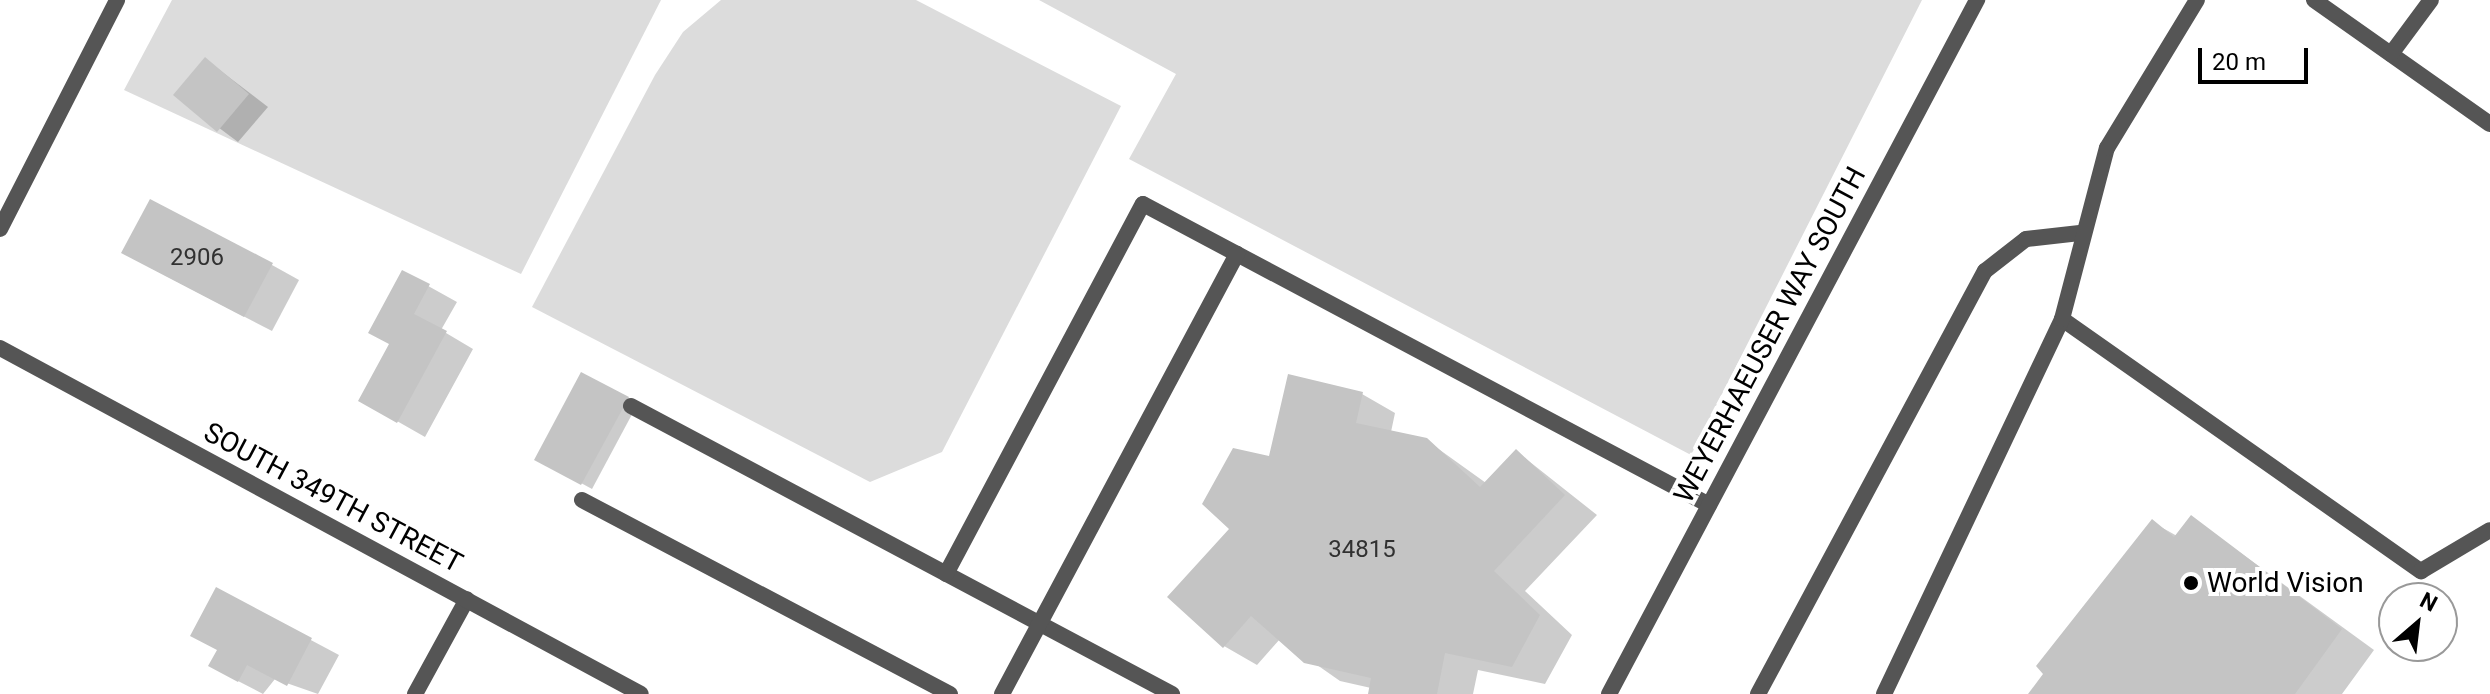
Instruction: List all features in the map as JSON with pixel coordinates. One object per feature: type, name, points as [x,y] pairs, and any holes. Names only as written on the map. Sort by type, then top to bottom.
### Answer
[{"type":"street","points":[[0,229],[117,0]]},
{"type":"street","name":"WEYERHAEUSER WAY SOUTH","points":[[1609,694],[1977,0]]},
{"type":"street","points":[[1884,694],[2062,319],[2080,233],[2127,107],[2197,0]]},
{"type":"street","points":[[2314,0],[2490,124]]},
{"type":"street","points":[[2391,54],[2431,0]]},
{"type":"street","points":[[946,574],[1143,204],[1709,505]]},
{"type":"street","points":[[1758,694],[1985,271],[2026,239],[2080,233]]},
{"type":"street","points":[[1002,694],[1237,254]]},
{"type":"street","points":[[2062,319],[2421,571],[2490,530]]},
{"type":"street","name":"SOUTH 349TH STREET","points":[[0,348],[641,694]]},
{"type":"street","points":[[631,406],[1172,694]]},
{"type":"street","points":[[582,500],[950,694]]},
{"type":"street","points":[[415,694],[467,599]]},
{"type":"shaded area","points":[[172,0],[661,0],[521,274],[124,90]]},
{"type":"shaded area","points":[[721,0],[916,0],[1121,106],[942,452],[870,482],[532,307],[655,75],[683,32]]},
{"type":"shaded area","points":[[1039,0],[1922,0],[1691,455],[1129,159],[1176,74]]},
{"type":"building","points":[[205,57],[249,94],[217,132],[173,95]]},
{"type":"building","points":[[150,199],[273,263],[244,317],[121,253]]},
{"type":"building","points":[[402,270],[430,284],[414,314],[447,331],[397,423],[358,401],[389,344],[368,333]]},
{"type":"building","points":[[581,372],[629,397],[581,485],[534,460]]},
{"type":"building","points":[[1288,374],[1363,392],[1356,423],[1427,438],[1480,487],[1516,449],[1565,495],[1494,571],[1540,615],[1512,667],[1445,653],[1437,694],[1368,694],[1371,678],[1304,663],[1251,616],[1223,648],[1167,597],[1229,529],[1202,504],[1233,448],[1269,456]]},
{"type":"building","name":"World Vision","points":[[2191,515],[2342,629],[2295,694],[2028,694],[2043,674],[2036,666],[2152,519],[2174,537]]},
{"type":"building","points":[[216,587],[312,638],[287,686],[247,665],[238,682],[208,666],[217,650],[190,636]]},
{"type":"place","name":"World Vision","points":[[2191,583]]}]
